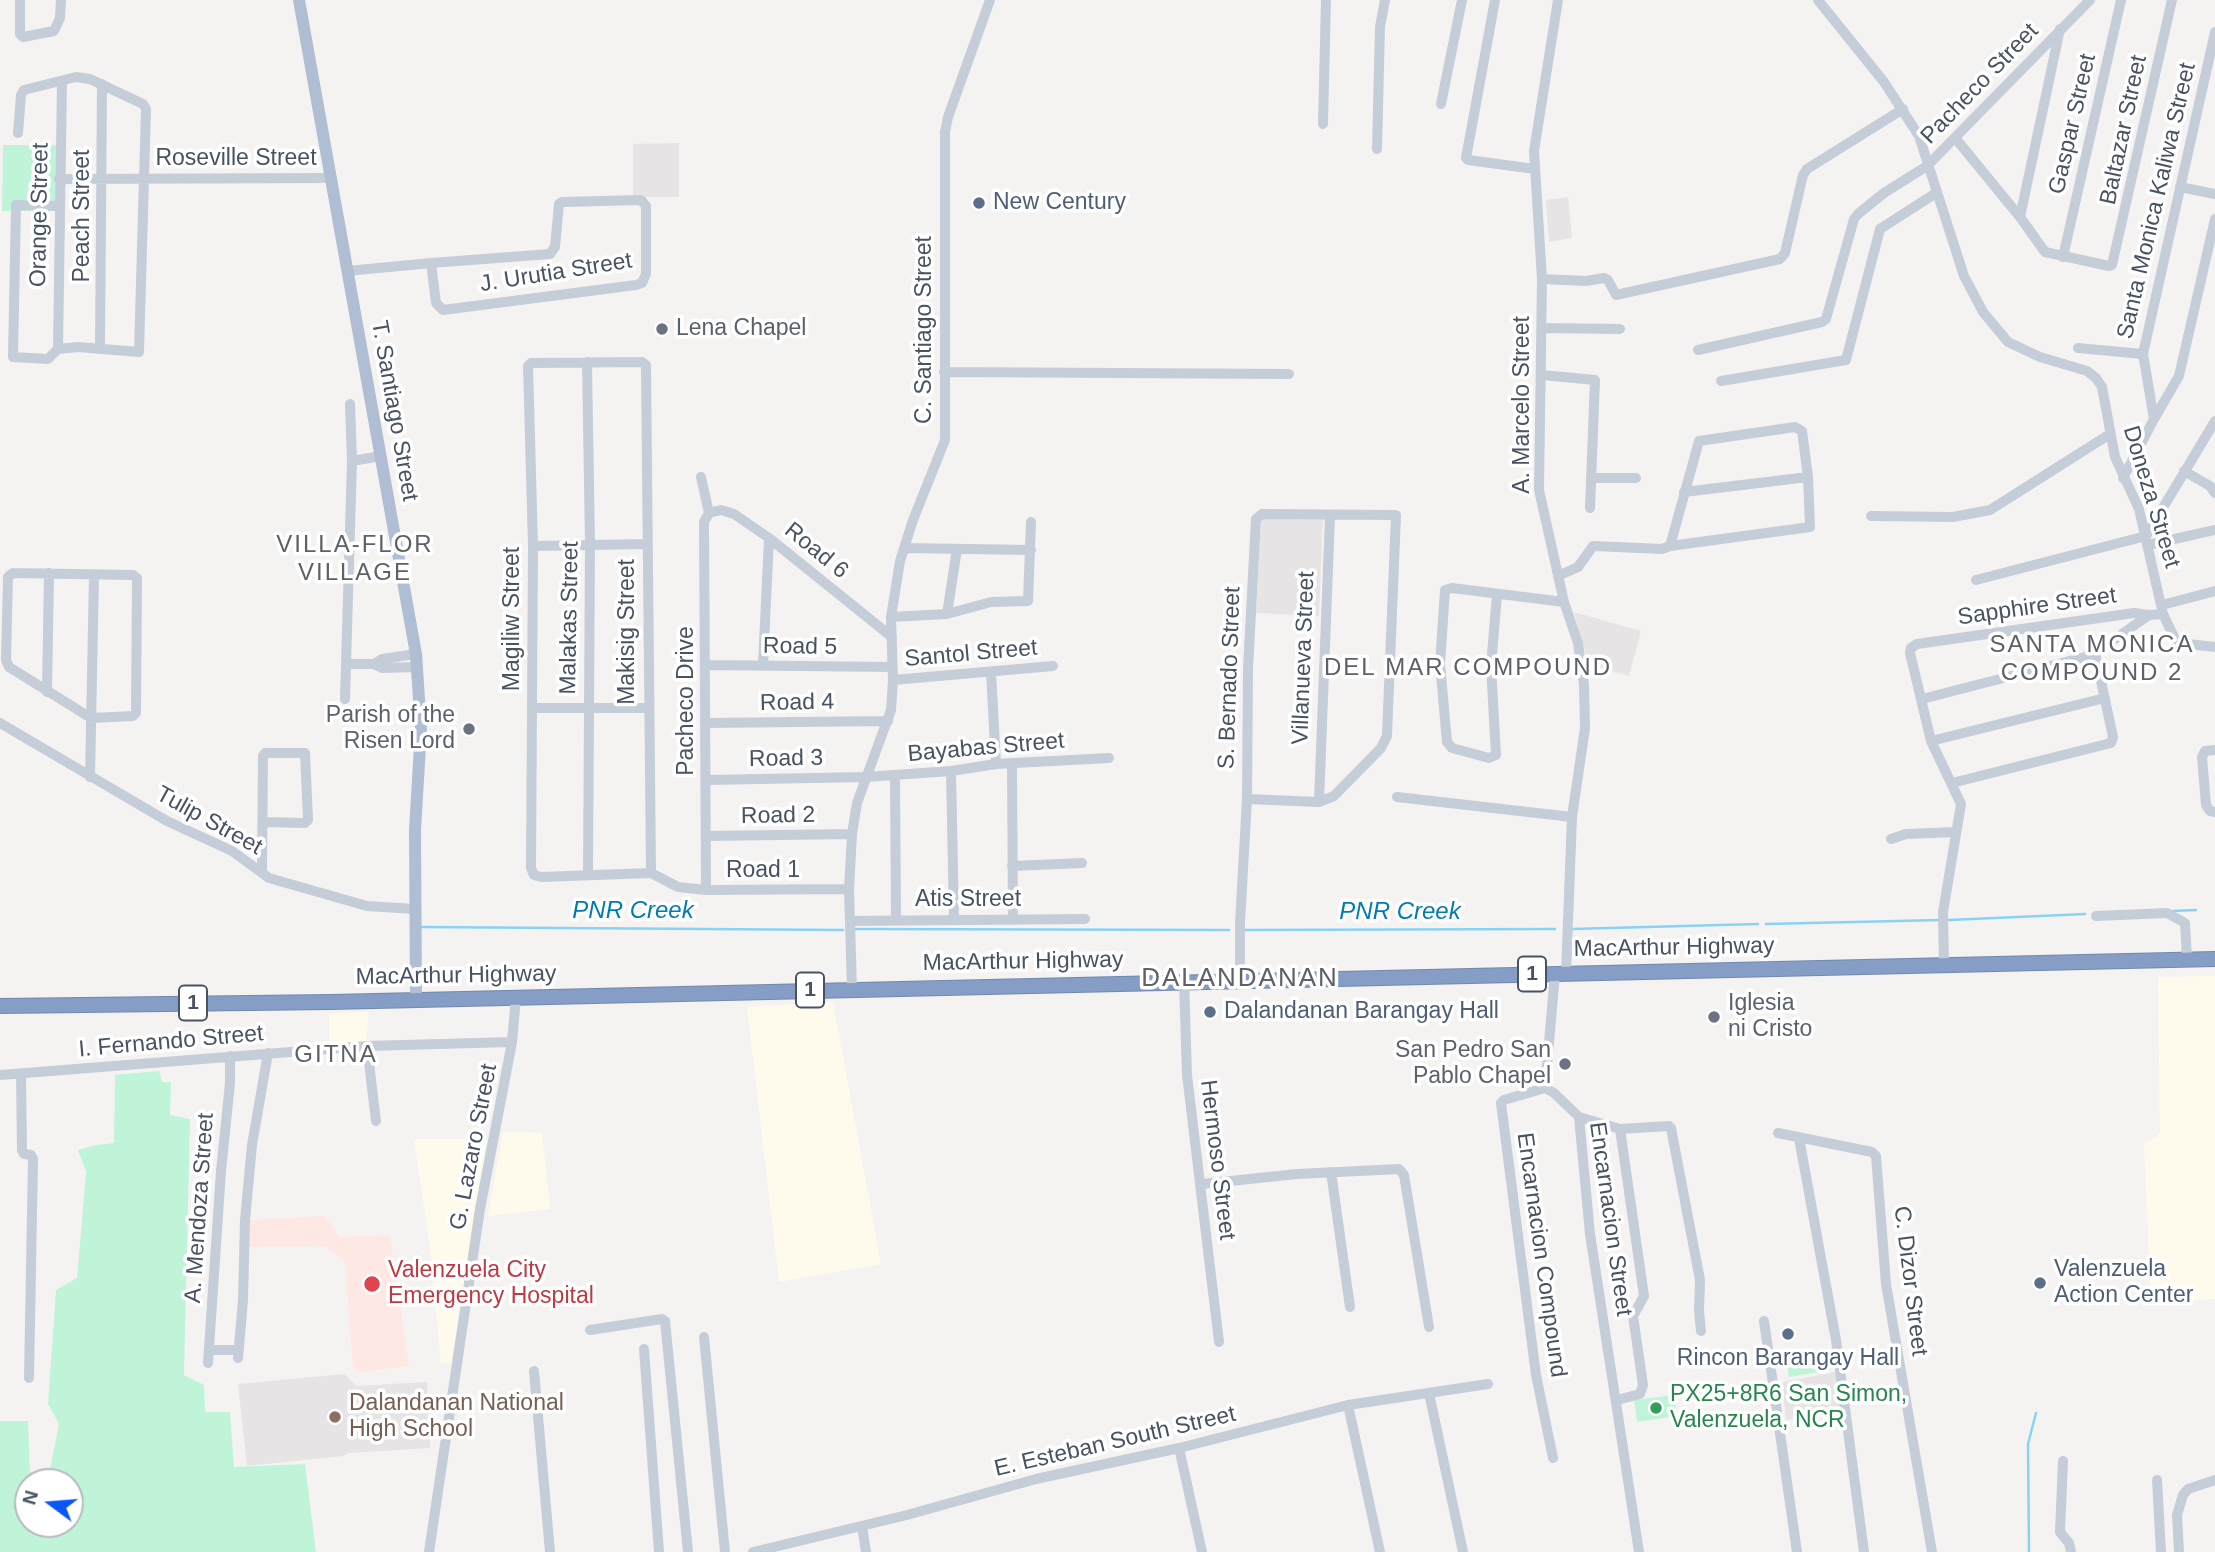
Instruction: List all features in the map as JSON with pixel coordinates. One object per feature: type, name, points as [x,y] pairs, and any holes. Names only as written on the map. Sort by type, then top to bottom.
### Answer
[{"type":"highway","name":"MacArthur Highway","points":[[0,1006],[416,1000],[2215,958]]},
{"type":"main road","name":"T. Santiago Street","points":[[299,0],[417,660],[421,729],[415,830],[416,1000]]},
{"type":"street","points":[[20,0],[20,34],[23,37],[54,31],[60,18],[61,0]]},
{"type":"street","name":"C. Santiago Street","points":[[852,989],[849,889],[852,834],[857,803],[888,720],[893,680],[891,617],[904,548],[945,440],[945,132],[990,0]]},
{"type":"street","points":[[1323,124],[1326,0]]},
{"type":"street","points":[[1377,149],[1380,27],[1385,0]]},
{"type":"street","points":[[1441,104],[1462,0]]},
{"type":"street","points":[[1495,0],[1466,158],[1535,169]]},
{"type":"street","name":"A. Marcelo Street","points":[[1558,0],[1534,151],[1542,279],[1539,490],[1564,603],[1578,643],[1584,685],[1585,728],[1572,817],[1560,974]]},
{"type":"street","points":[[1721,381],[1846,360],[1880,229],[1936,193],[1919,136],[1903,109],[1818,0]]},
{"type":"street","name":"Pacheco Street","points":[[1698,350],[1826,319],[1854,219],[1884,193],[1927,166],[2090,0]]},
{"type":"street","name":"Gaspar Street","points":[[2063,257],[2121,0]]},
{"type":"street","name":"Baltazar Street","points":[[2063,257],[2109,266],[2115,260],[2172,0]]},
{"type":"street","points":[[2020,217],[2060,29]]},
{"type":"street","name":"Santa Monica Kaliwa Street","points":[[2154,419],[2143,354],[2215,32]]},
{"type":"street","points":[[18,133],[22,92],[76,77],[102,85],[143,104],[139,352],[78,347],[58,349],[48,359],[13,357],[16,205],[59,206]]},
{"type":"street","name":"Orange Street","points":[[58,349],[62,81]]},
{"type":"street","name":"Peach Street","points":[[100,348],[102,85]]},
{"type":"street","points":[[1542,279],[1586,281],[1604,278],[1608,280],[1616,295],[1780,259],[1785,253],[1803,175],[1807,169],[1903,109]]},
{"type":"street","points":[[1956,139],[2045,252],[2063,257]]},
{"type":"street","name":"Roseville Street","points":[[59,179],[330,178]]},
{"type":"street","points":[[2180,187],[2215,194]]},
{"type":"street","name":"Doneza Street","points":[[1936,193],[1964,276],[1983,312],[2008,342],[2040,357],[2087,371],[2102,387],[2115,457],[2139,509],[2163,609],[2174,637],[2180,643],[2215,647]]},
{"type":"street","name":"J. Urutia Street","points":[[641,200],[646,206],[646,274],[642,283],[636,285],[443,310],[436,303],[431,263],[550,254],[555,247],[559,204],[562,202],[641,200]]},
{"type":"street","points":[[2123,478],[2179,376],[2215,219]]},
{"type":"street","points":[[347,271],[431,263]]},
{"type":"street","points":[[1542,328],[1620,329]]},
{"type":"street","points":[[2078,348],[2143,354]]},
{"type":"street","name":"Makisig Street","points":[[587,362],[642,362],[646,365],[651,873]]},
{"type":"street","name":"Magiliw Street","points":[[587,362],[531,363],[528,366],[533,546],[531,868],[534,875],[541,877],[588,875]]},
{"type":"street","name":"Malakas Street","points":[[587,362],[590,544],[588,875]]},
{"type":"street","points":[[944,372],[1289,374]]},
{"type":"street","points":[[1542,375],[1595,380],[1590,508]]},
{"type":"street","points":[[345,699],[352,461],[350,404]]},
{"type":"street","points":[[2147,541],[2214,421]]},
{"type":"street","points":[[1558,576],[1577,567],[1593,546],[1662,549],[1670,545],[1807,528],[1811,525],[1802,431],[1795,427],[1699,441],[1670,545]]},
{"type":"street","points":[[1871,516],[1953,517],[1990,510],[2110,434]]},
{"type":"street","points":[[352,461],[381,456]]},
{"type":"street","points":[[2184,471],[2210,486],[2215,493]]},
{"type":"street","points":[[701,477],[709,513]]},
{"type":"street","points":[[1684,492],[1808,477]]},
{"type":"street","points":[[1591,478],[1636,478]]},
{"type":"street","name":"Road 6","points":[[709,513],[721,510],[734,514],[769,538],[892,637]]},
{"type":"street","name":"Pacheco Drive","points":[[706,890],[707,665],[704,522],[709,513]]},
{"type":"street","name":"S. Bernado Street","points":[[1240,981],[1240,923],[1247,799],[1248,668],[1256,519],[1262,514],[1396,515],[1387,736],[1381,748],[1354,779],[1334,796],[1319,802]]},
{"type":"street","name":"Villanueva Street","points":[[1319,802],[1330,515]]},
{"type":"street","points":[[891,617],[947,614],[991,602],[1028,601],[1031,522]]},
{"type":"street","points":[[1976,580],[2147,541],[2215,530]]},
{"type":"street","points":[[763,665],[769,538]]},
{"type":"street","points":[[533,546],[647,544]]},
{"type":"street","points":[[904,548],[1031,550]]},
{"type":"street","points":[[947,614],[957,549]]},
{"type":"street","points":[[13,573],[49,573],[133,575],[137,578],[136,713],[133,716],[91,718],[9,667],[6,660],[8,577],[13,573]]},
{"type":"street","points":[[47,692],[49,573]]},
{"type":"street","points":[[90,777],[94,575]]},
{"type":"street","points":[[1497,595],[1491,666],[1496,755],[1489,758],[1452,748],[1447,742],[1440,664],[1446,590],[1452,588],[1564,603]]},
{"type":"street","name":"Sapphire Street","points":[[1922,699],[1910,653],[1911,648],[1917,644],[2134,613],[2149,615],[2215,591]]},
{"type":"street","points":[[1944,965],[1944,912],[1961,804],[1935,754],[1922,699],[2095,653],[2149,615]]},
{"type":"street","points":[[1952,783],[2111,743],[2113,737],[2095,653]]},
{"type":"street","points":[[348,664],[374,664],[382,668],[417,660]]},
{"type":"street","name":"Road 5","points":[[707,665],[892,667]]},
{"type":"street","name":"Santol Street","points":[[893,680],[1053,666]]},
{"type":"street","points":[[991,672],[996,764]]},
{"type":"street","points":[[1931,741],[2105,698]]},
{"type":"street","points":[[532,708],[648,708]]},
{"type":"street","name":"Road 4","points":[[707,723],[888,720]]},
{"type":"street","name":"Tulip Street","points":[[0,723],[178,827],[232,851],[274,880],[345,901],[380,908],[415,909]]},
{"type":"street","points":[[2212,750],[2202,757],[2207,809],[2214,812]]},
{"type":"street","points":[[262,873],[263,756],[265,753],[305,753],[308,820],[305,823],[263,822]]},
{"type":"street","name":"Bayabas Street","points":[[866,777],[951,771],[996,764],[1109,758]]},
{"type":"street","points":[[1012,764],[1013,919]]},
{"type":"street","points":[[951,771],[954,920]]},
{"type":"street","points":[[895,775],[896,920]]},
{"type":"street","name":"Road 3","points":[[706,780],[866,777]]},
{"type":"street","points":[[1397,797],[1572,817]]},
{"type":"street","points":[[1247,799],[1319,802]]},
{"type":"street","points":[[1891,839],[1906,834],[1956,832]]},
{"type":"street","name":"Road 2","points":[[706,836],[852,834]]},
{"type":"street","points":[[1012,866],[1082,863]]},
{"type":"street","points":[[588,875],[651,873]]},
{"type":"street","name":"Road 1","points":[[651,873],[678,887],[706,890],[849,889]]},
{"type":"street","points":[[2096,916],[2167,913],[2185,923],[2187,960]]},
{"type":"street","name":"Atis Street","points":[[850,922],[1086,919]]},
{"type":"street","points":[[1545,1088],[1560,974]]},
{"type":"street","name":"Hermoso Street","points":[[1185,981],[1187,1075],[1219,1342]]},
{"type":"street","name":"G. Lazaro Street","points":[[429,1552],[480,1209],[513,1042],[516,997]]},
{"type":"street","name":"I. Fernando Street","points":[[0,1075],[367,1046],[513,1042]]},
{"type":"street","points":[[367,1046],[376,1121]]},
{"type":"street","points":[[209,1350],[238,1354],[250,1170],[268,1053]]},
{"type":"street","name":"A. Mendoza Street","points":[[208,1363],[230,1056]]},
{"type":"street","points":[[21,1073],[22,1150],[33,1158],[29,1378]]},
{"type":"street","name":"Encarnacion Street","points":[[1545,1088],[1579,1117],[1590,1234],[1639,1552]]},
{"type":"street","name":"Encarnacion Compound","points":[[1545,1088],[1501,1103],[1536,1375],[1553,1458]]},
{"type":"street","points":[[1579,1117],[1620,1129],[1671,1128],[1700,1280],[1701,1331]]},
{"type":"street","points":[[1617,1400],[1640,1394],[1643,1389],[1633,1312],[1644,1296],[1620,1129]]},
{"type":"street","name":"C. Dizor Street","points":[[1778,1133],[1872,1152],[1876,1156],[1886,1284],[1932,1552]]},
{"type":"street","points":[[1800,1138],[1836,1340],[1864,1552]]},
{"type":"street","points":[[1202,1184],[1331,1172],[1399,1169],[1404,1175],[1429,1327]]},
{"type":"street","points":[[1331,1172],[1350,1307]]},
{"type":"street","points":[[590,1330],[665,1321],[688,1552]]},
{"type":"street","points":[[1764,1321],[1797,1552]]},
{"type":"street","points":[[704,1337],[725,1552]]},
{"type":"street","points":[[644,1349],[659,1552]]},
{"type":"street","points":[[534,1371],[550,1552]]},
{"type":"street","name":"E. Esteban South Street","points":[[753,1552],[1036,1479],[1179,1448],[1348,1405],[1488,1384]]},
{"type":"street","points":[[1429,1393],[1463,1552]]},
{"type":"street","points":[[1348,1405],[1380,1552]]},
{"type":"street","points":[[1179,1448],[1202,1552]]},
{"type":"street","points":[[2063,1461],[2060,1532],[2069,1543],[2071,1552]]},
{"type":"street","points":[[2157,1480],[2161,1552]]},
{"type":"street","points":[[2179,1552],[2177,1515],[2183,1495],[2188,1489],[2215,1480]]},
{"type":"street","points":[[862,1526],[866,1552]]},
{"type":"shaded area","points":[[679,143],[679,197],[633,197],[633,144]]},
{"type":"shaded area","points":[[1568,197],[1572,238],[1549,242],[1546,200]]},
{"type":"shaded area","points":[[1261,518],[1323,519],[1319,616],[1256,613]]},
{"type":"shaded area","points":[[1574,612],[1641,631],[1629,676],[1589,665]]},
{"type":"shaded area","points":[[2215,976],[2215,1299],[2151,1302],[2144,1146],[2160,1133],[2158,977]]},
{"type":"shaded area","points":[[833,1002],[881,1264],[779,1282],[747,1007]]},
{"type":"shaded area","points":[[369,1012],[366,1042],[329,1044],[329,1014]]},
{"type":"shaded area","points":[[503,1132],[542,1133],[550,1209],[488,1216]]},
{"type":"shaded area","points":[[414,1139],[487,1139],[451,1363],[441,1363],[430,1247]]},
{"type":"shaded area","name":"Valenzuela City Emergency Hospital","points":[[325,1216],[340,1237],[390,1235],[409,1366],[359,1372],[353,1368],[345,1262],[325,1246],[249,1247],[249,1220]]},
{"type":"shaded area","points":[[1835,1372],[1842,1413],[1786,1420],[1782,1382]]},
{"type":"shaded area","name":"Dalandanan National High School","points":[[345,1374],[356,1386],[427,1382],[430,1448],[348,1453],[344,1456],[247,1466],[238,1384]]},
{"type":"green space","points":[[3,145],[58,145],[57,211],[2,211]]},
{"type":"green space","points":[[159,1071],[162,1082],[171,1082],[170,1115],[190,1119],[184,1375],[204,1385],[205,1412],[230,1412],[234,1467],[305,1464],[316,1552],[0,1552],[0,1421],[28,1421],[30,1468],[14,1468],[14,1538],[84,1538],[84,1468],[50,1468],[59,1424],[48,1404],[56,1290],[77,1278],[86,1172],[78,1150],[114,1143],[115,1075]]},
{"type":"green space","points":[[1828,1348],[1831,1370],[1789,1377],[1786,1354]]},
{"type":"green space","name":"PX25+8R6 San Simon, Valenzuela, NCR","points":[[1674,1395],[1677,1416],[1637,1422],[1634,1400]]},
{"type":"waterway","name":"PNR Creek","points":[[2173,911],[2196,910]]},
{"type":"waterway","name":"PNR Creek","points":[[1949,920],[2085,914]]},
{"type":"waterway","name":"PNR Creek","points":[[1766,924],[1941,920]]},
{"type":"waterway","name":"PNR Creek","points":[[1572,929],[1758,924]]},
{"type":"waterway","name":"PNR Creek","points":[[422,927],[843,930]]},
{"type":"waterway","name":"PNR Creek","points":[[855,929],[1229,930]]},
{"type":"waterway","name":"PNR Creek","points":[[1245,930],[1555,929]]},
{"type":"waterway","points":[[2029,1552],[2028,1444],[2036,1413]]},
{"type":"place","name":"New Century","points":[[979,203]]},
{"type":"place","name":"Lena Chapel","points":[[662,329]]},
{"type":"place","name":"Parish of the Risen Lord","points":[[469,729]]},
{"type":"place","name":"Dalandanan Barangay Hall","points":[[1210,1012]]},
{"type":"place","name":"Iglesia ni Cristo","points":[[1714,1017]]},
{"type":"place","name":"San Pedro San Pablo Chapel","points":[[1565,1064]]},
{"type":"place","name":"Valenzuela Action Center","points":[[2040,1283]]},
{"type":"place","name":"Valenzuela City Emergency Hospital","points":[[372,1284]]},
{"type":"place","name":"Rincon Barangay Hall","points":[[1788,1334]]},
{"type":"place","name":"PX25+8R6 San Simon, Valenzuela, NCR","points":[[1656,1408]]},
{"type":"place","name":"Dalandanan National High School","points":[[335,1417]]},
{"type":"district","name":"VILLA-FLOR VILLAGE","points":[[355,559]]},
{"type":"district","name":"SANTA MONICA COMPOUND 2","points":[[2092,659]]},
{"type":"district","name":"DEL MAR COMPOUND","points":[[1468,668]]},
{"type":"district","name":"DALANDANAN","points":[[1240,979]]},
{"type":"district","name":"GITNA","points":[[336,1055]]}]
